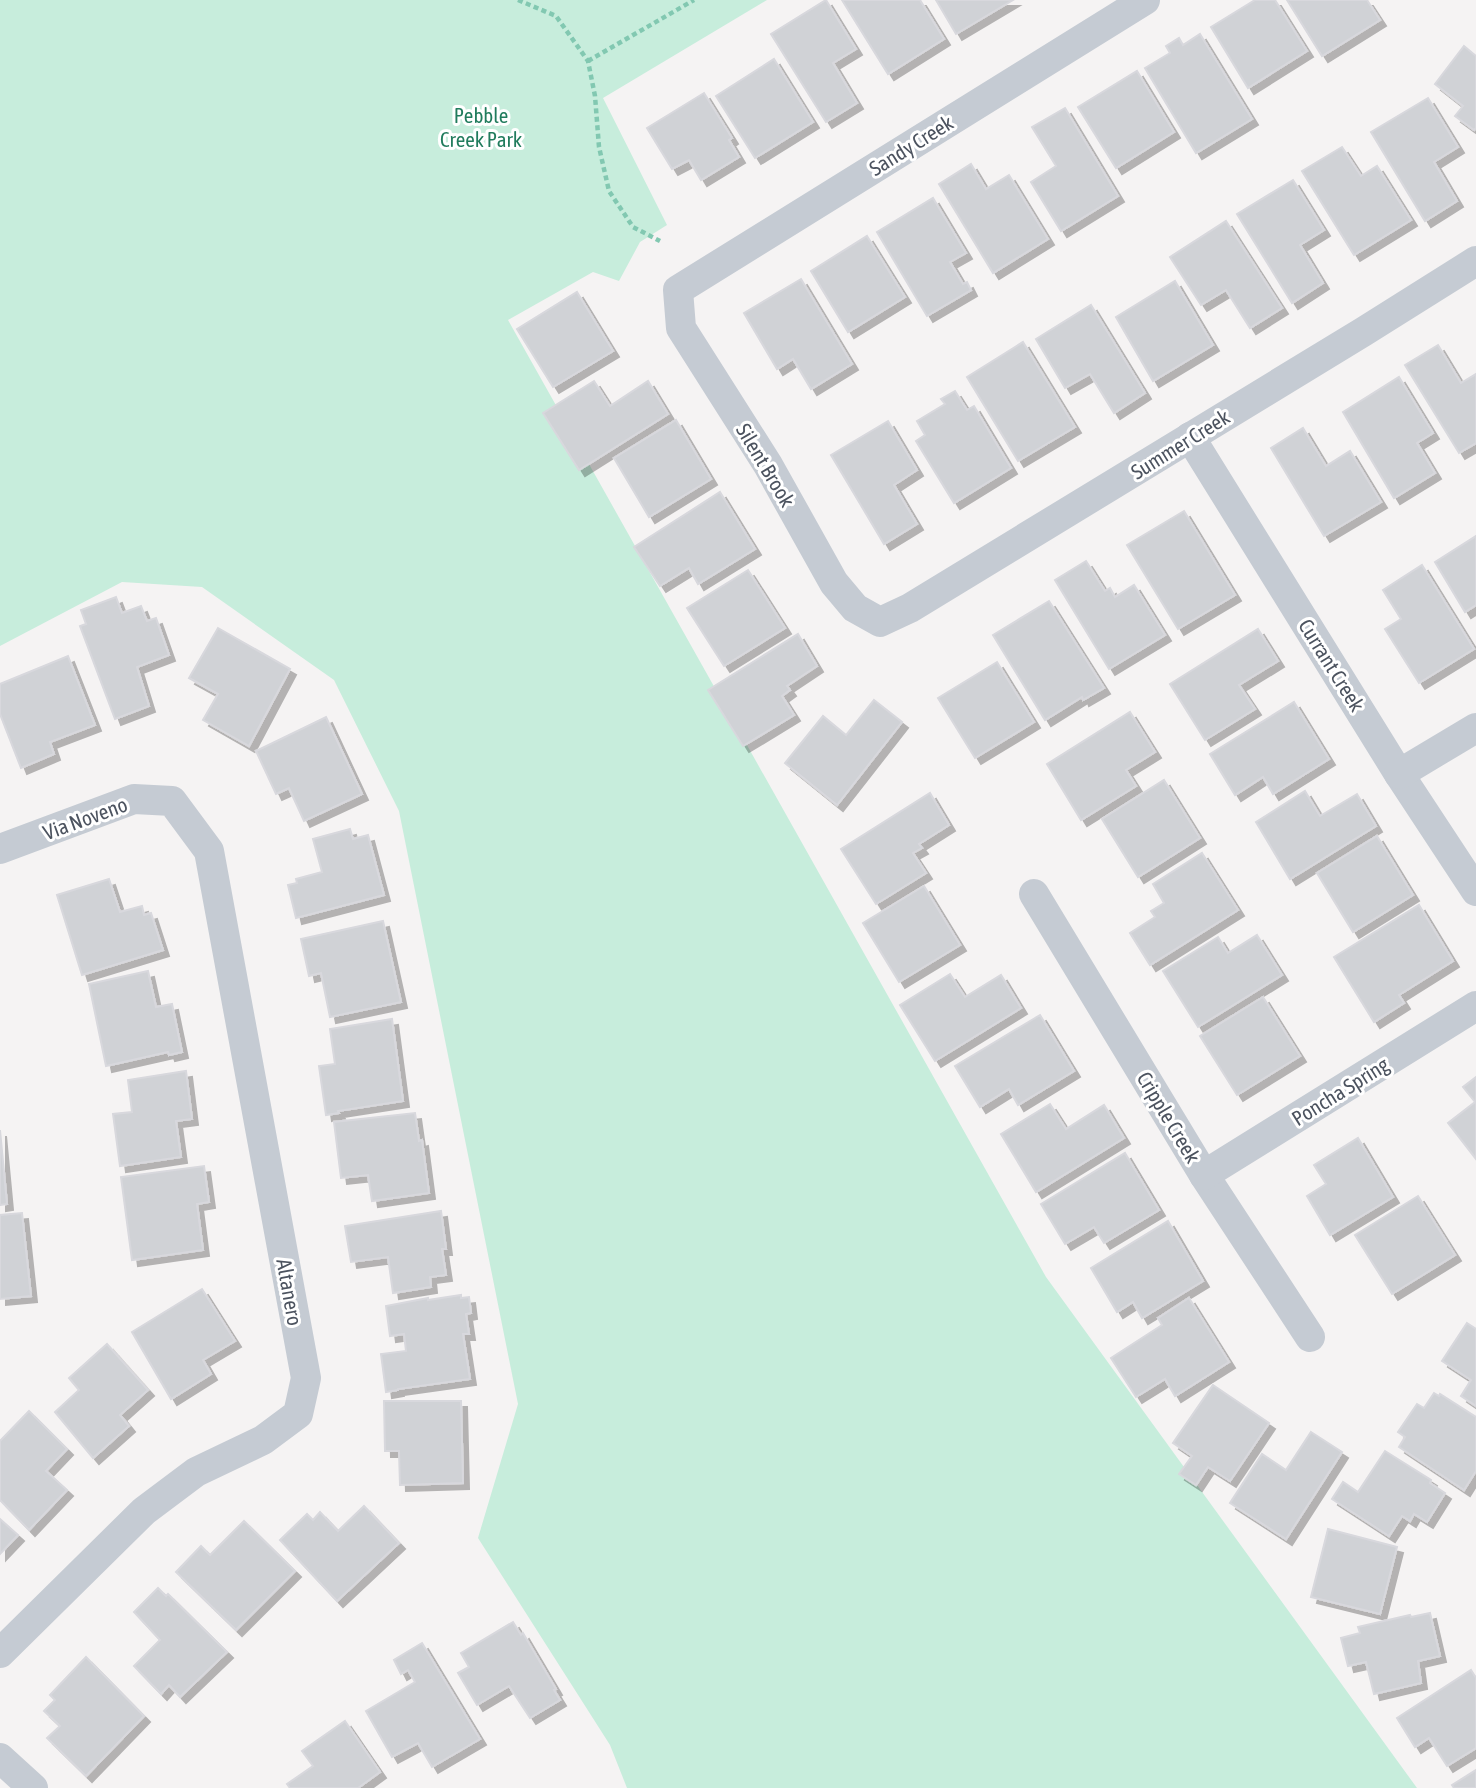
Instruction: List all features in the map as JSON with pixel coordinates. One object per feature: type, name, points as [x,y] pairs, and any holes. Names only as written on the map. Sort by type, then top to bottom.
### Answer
[{"type":"street","name":"Sandy Creek","points":[[678,290],[1145,0]]},
{"type":"street","name":"Summer Creek","points":[[880,622],[910,608],[1476,261]]},
{"type":"street","name":"Silent Brook","points":[[678,290],[681,327],[768,465],[834,583],[855,608],[880,622]]},
{"type":"street","name":"Currant Creek","points":[[1190,437],[1399,774],[1476,891]]},
{"type":"street","points":[[1399,774],[1476,728]]},
{"type":"street","name":"Via Noveno","points":[[0,849],[134,799],[172,801]]},
{"type":"street","name":"Altanero","points":[[0,1653],[144,1511],[196,1472],[263,1440],[298,1414],[306,1378],[209,850],[172,801]]},
{"type":"street","name":"Cripple Creek","points":[[1034,894],[1205,1175],[1310,1337]]},
{"type":"street","name":"Poncha Spring","points":[[1205,1175],[1476,1006]]},
{"type":"street","points":[[0,1758],[33,1788]]},
{"type":"path","points":[[518,0],[556,16],[588,61],[597,108],[599,147],[609,191],[633,228],[660,241]]},
{"type":"path","points":[[588,61],[694,0]]},
{"type":"green space","name":"Pebble Creek Park","points":[[0,0],[767,0],[603,98],[667,225],[640,242],[619,281],[593,272],[508,320],[1046,1277],[1417,1788],[627,1788],[610,1745],[478,1538],[518,1404],[399,811],[334,680],[202,587],[122,582],[0,646]]},
{"type":"building","points":[[826,0],[856,49],[833,63],[857,103],[826,122],[771,34]]},
{"type":"building","points":[[842,0],[920,0],[944,39],[888,74]]},
{"type":"building","points":[[936,0],[1013,0],[956,34]]},
{"type":"building","points":[[1255,0],[1275,0],[1307,51],[1248,88],[1211,27]]},
{"type":"building","points":[[1287,0],[1367,0],[1380,20],[1322,56]]},
{"type":"building","points":[[1200,34],[1252,119],[1196,153],[1145,68],[1170,53],[1166,46],[1179,38],[1183,45]]},
{"type":"building","points":[[1464,46],[1476,56],[1474,130],[1455,116],[1463,106],[1435,84]]},
{"type":"building","points":[[774,59],[813,122],[755,158],[716,96]]},
{"type":"building","points":[[1137,71],[1174,132],[1116,168],[1078,107]]},
{"type":"building","points":[[704,93],[732,138],[729,140],[739,157],[701,180],[689,160],[672,169],[647,128]]},
{"type":"building","points":[[1428,98],[1458,147],[1434,162],[1457,201],[1425,221],[1371,132]]},
{"type":"building","points":[[1065,108],[1118,196],[1061,231],[1031,182],[1056,166],[1032,127]]},
{"type":"building","points":[[1342,147],[1361,176],[1377,166],[1411,220],[1354,255],[1302,171]]},
{"type":"building","points":[[971,164],[986,189],[1009,175],[1048,239],[993,273],[939,184]]},
{"type":"building","points":[[1293,180],[1324,230],[1300,245],[1323,283],[1292,303],[1237,214]]},
{"type":"building","points":[[933,198],[966,253],[950,262],[963,284],[967,282],[971,290],[927,316],[877,232]]},
{"type":"building","points":[[1226,221],[1282,308],[1250,328],[1226,290],[1201,305],[1170,257]]},
{"type":"building","points":[[867,236],[905,297],[848,332],[811,271]]},
{"type":"building","points":[[801,279],[852,364],[811,389],[793,359],[777,369],[744,313]]},
{"type":"building","points":[[1175,281],[1213,345],[1153,381],[1116,317]]},
{"type":"building","points":[[577,292],[613,351],[553,387],[517,329]]},
{"type":"building","points":[[1091,305],[1145,393],[1114,413],[1090,374],[1065,388],[1036,339]]},
{"type":"building","points":[[1023,342],[1075,427],[1018,461],[967,377]]},
{"type":"building","points":[[1438,345],[1461,383],[1476,374],[1476,443],[1459,453],[1405,365]]},
{"type":"building","points":[[1399,377],[1433,433],[1417,443],[1435,473],[1394,498],[1343,412]]},
{"type":"building","points":[[594,381],[610,406],[648,381],[668,414],[579,470],[543,413]]},
{"type":"building","points":[[955,391],[967,410],[974,406],[1011,468],[954,503],[916,441],[925,435],[917,421],[945,404],[941,399]]},
{"type":"building","points":[[676,420],[711,479],[649,517],[614,458]]},
{"type":"building","points":[[888,421],[917,470],[894,485],[917,524],[884,544],[831,455]]},
{"type":"building","points":[[1303,428],[1326,466],[1350,451],[1381,502],[1324,536],[1271,448]]},
{"type":"building","points":[[720,492],[755,549],[698,584],[689,568],[660,586],[634,547]]},
{"type":"building","points":[[1184,511],[1235,595],[1178,629],[1127,545]]},
{"type":"building","points":[[1476,536],[1476,605],[1465,612],[1435,562]]},
{"type":"building","points":[[1086,561],[1105,591],[1110,588],[1115,597],[1134,585],[1165,635],[1109,669],[1055,580]]},
{"type":"building","points":[[1422,565],[1474,649],[1419,683],[1385,629],[1401,619],[1383,590]]},
{"type":"building","points":[[748,570],[785,628],[724,666],[687,608]]},
{"type":"building","points":[[116,597],[122,613],[141,606],[147,621],[156,618],[169,655],[137,667],[149,706],[115,719],[80,626],[86,624],[81,610]]},
{"type":"building","points":[[1049,601],[1104,688],[1083,700],[1082,697],[1045,720],[993,635]]},
{"type":"building","points":[[218,628],[290,669],[249,746],[203,720],[218,694],[189,678]]},
{"type":"building","points":[[1258,629],[1278,661],[1239,685],[1255,709],[1205,740],[1170,684]]},
{"type":"building","points":[[798,634],[817,666],[787,686],[790,690],[782,696],[794,715],[743,746],[708,690]]},
{"type":"building","points":[[68,656],[95,725],[50,742],[54,754],[21,768],[0,714],[0,684]]},
{"type":"building","points":[[997,662],[1034,722],[975,758],[938,698]]},
{"type":"building","points":[[874,700],[902,722],[837,805],[785,763],[823,716],[846,735]]},
{"type":"building","points":[[1294,702],[1329,759],[1273,794],[1263,777],[1235,795],[1210,754]]},
{"type":"building","points":[[1130,712],[1155,752],[1126,770],[1136,786],[1081,820],[1047,764]]},
{"type":"building","points":[[326,717],[362,794],[304,821],[289,788],[276,794],[256,751]]},
{"type":"building","points":[[1164,780],[1200,838],[1138,877],[1102,819]]},
{"type":"building","points":[[1305,791],[1320,816],[1357,794],[1376,826],[1290,879],[1256,822]]},
{"type":"building","points":[[930,793],[949,825],[919,844],[922,848],[913,853],[926,873],[876,904],[841,849]]},
{"type":"building","points":[[350,829],[353,839],[368,835],[384,895],[296,918],[288,885],[297,883],[296,879],[322,872],[313,839]]},
{"type":"building","points":[[1377,836],[1413,895],[1353,932],[1317,873]]},
{"type":"building","points":[[1202,853],[1238,910],[1150,965],[1130,933],[1155,917],[1151,911],[1164,903],[1153,884]]},
{"type":"building","points":[[109,879],[120,912],[142,906],[144,915],[151,913],[163,950],[82,975],[57,895]]},
{"type":"building","points":[[924,886],[960,945],[899,982],[863,923]]},
{"type":"building","points":[[1419,905],[1453,961],[1399,995],[1404,1003],[1374,1022],[1334,957]]},
{"type":"building","points":[[383,921],[401,1002],[330,1017],[321,973],[309,976],[301,939]]},
{"type":"building","points":[[1257,935],[1282,975],[1198,1027],[1163,971],[1218,937],[1228,953]]},
{"type":"building","points":[[148,971],[156,1007],[172,1004],[182,1052],[169,1055],[168,1052],[106,1066],[89,984]]},
{"type":"building","points":[[950,974],[965,997],[1001,975],[1021,1008],[935,1061],[900,1005]]},
{"type":"building","points":[[1263,997],[1300,1056],[1237,1095],[1200,1036]]},
{"type":"building","points":[[1040,1015],[1074,1071],[1018,1105],[1009,1089],[980,1107],[955,1066]]},
{"type":"building","points":[[392,1019],[403,1101],[326,1115],[319,1066],[335,1064],[330,1029]]},
{"type":"building","points":[[186,1071],[192,1119],[176,1121],[181,1157],[120,1166],[113,1114],[132,1112],[128,1080]]},
{"type":"building","points":[[1476,1077],[1476,1159],[1448,1123],[1475,1102],[1463,1087]]},
{"type":"building","points":[[1050,1104],[1066,1129],[1104,1105],[1124,1138],[1036,1192],[1001,1134]]},
{"type":"building","points":[[415,1113],[419,1141],[422,1140],[429,1193],[372,1201],[368,1175],[341,1178],[334,1122]]},
{"type":"building","points":[[0,1130],[7,1204],[0,1205]]},
{"type":"building","points":[[1358,1138],[1393,1197],[1330,1235],[1307,1196],[1326,1184],[1314,1165]]},
{"type":"building","points":[[1125,1153],[1159,1210],[1104,1243],[1094,1227],[1065,1244],[1041,1204]]},
{"type":"building","points":[[204,1166],[209,1202],[197,1204],[203,1250],[132,1260],[121,1177]]},
{"type":"building","points":[[1418,1196],[1455,1255],[1392,1294],[1355,1235]]},
{"type":"building","points":[[441,1211],[446,1275],[430,1277],[431,1287],[393,1293],[388,1257],[351,1262],[345,1226]]},
{"type":"building","points":[[22,1213],[31,1296],[0,1299],[0,1215]]},
{"type":"building","points":[[1168,1221],[1203,1281],[1142,1318],[1133,1302],[1117,1312],[1091,1268]]},
{"type":"building","points":[[202,1289],[235,1341],[203,1360],[211,1374],[171,1399],[132,1332]]},
{"type":"building","points":[[461,1295],[461,1298],[469,1297],[471,1313],[466,1314],[469,1334],[463,1334],[470,1379],[386,1392],[381,1354],[406,1351],[404,1334],[390,1336],[386,1306]]},
{"type":"building","points":[[1189,1298],[1229,1362],[1175,1396],[1165,1379],[1136,1397],[1111,1358],[1162,1325],[1158,1318]]},
{"type":"building","points":[[1467,1323],[1476,1329],[1476,1406],[1461,1396],[1471,1380],[1442,1361]]},
{"type":"building","points":[[107,1344],[148,1390],[120,1415],[129,1426],[93,1458],[55,1412],[79,1390],[69,1378]]},
{"type":"building","points":[[1213,1385],[1269,1423],[1230,1481],[1208,1467],[1196,1485],[1179,1474],[1192,1456],[1173,1443]]},
{"type":"building","points":[[1434,1393],[1439,1396],[1440,1394],[1476,1417],[1476,1471],[1464,1490],[1399,1447],[1405,1437],[1398,1432],[1417,1404],[1424,1408]]},
{"type":"building","points":[[384,1401],[461,1401],[463,1483],[400,1485],[399,1451],[385,1451]]},
{"type":"building","points":[[29,1411],[67,1449],[46,1471],[67,1490],[29,1530],[0,1500],[0,1441]]},
{"type":"building","points":[[1311,1432],[1342,1452],[1286,1539],[1230,1503],[1262,1454],[1286,1470]]},
{"type":"building","points":[[1385,1451],[1431,1480],[1430,1483],[1445,1493],[1427,1522],[1414,1514],[1410,1521],[1402,1516],[1389,1536],[1332,1499],[1343,1482],[1358,1492]]},
{"type":"building","points":[[364,1506],[399,1543],[337,1601],[280,1540],[307,1514],[313,1520],[320,1512],[338,1531]]},
{"type":"building","points":[[0,1519],[18,1535],[0,1554]]},
{"type":"building","points":[[244,1521],[295,1571],[236,1630],[176,1572],[201,1546],[210,1555]]},
{"type":"building","points":[[1328,1529],[1397,1547],[1380,1614],[1311,1597]]},
{"type":"building","points":[[158,1588],[166,1596],[168,1594],[227,1652],[180,1697],[169,1685],[161,1694],[134,1666],[160,1640],[134,1612]]},
{"type":"building","points":[[1430,1613],[1440,1656],[1418,1661],[1421,1683],[1374,1694],[1366,1662],[1348,1666],[1341,1638],[1360,1633],[1358,1627]]},
{"type":"building","points":[[513,1622],[521,1635],[523,1633],[560,1700],[530,1718],[509,1686],[477,1705],[458,1673],[469,1667],[461,1653]]},
{"type":"building","points":[[422,1643],[480,1739],[432,1767],[418,1743],[392,1757],[366,1711],[415,1682],[408,1670],[401,1674],[394,1660]]},
{"type":"building","points":[[86,1657],[144,1716],[86,1776],[47,1738],[60,1726],[44,1711],[55,1700],[50,1695]]},
{"type":"building","points":[[1471,1670],[1476,1678],[1476,1748],[1447,1766],[1429,1738],[1415,1747],[1397,1718]]},
{"type":"building","points":[[345,1721],[380,1772],[358,1788],[290,1788],[287,1784],[313,1766],[302,1751]]},
{"type":"building","points":[[1476,1770],[1476,1788],[1454,1788],[1452,1785]]}]
